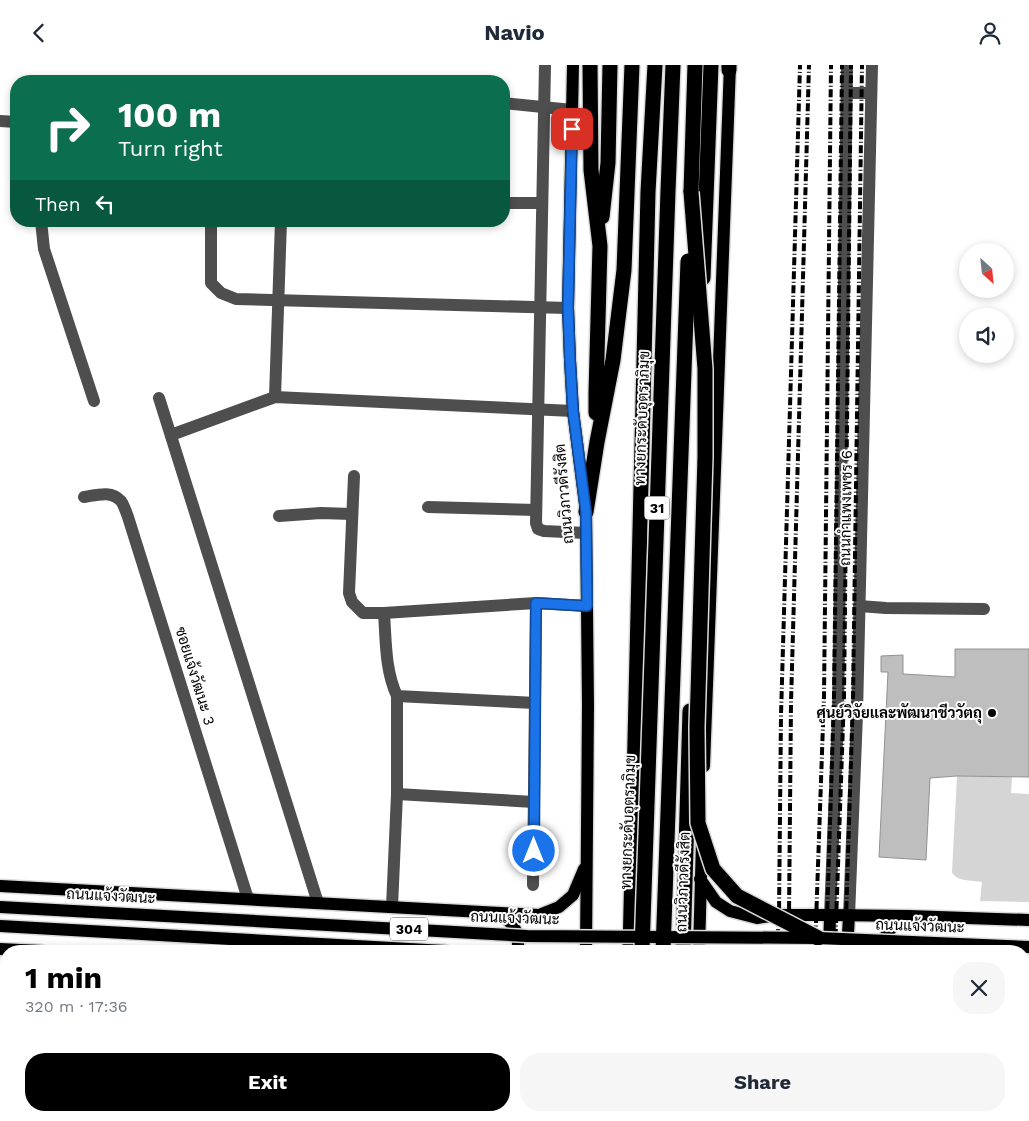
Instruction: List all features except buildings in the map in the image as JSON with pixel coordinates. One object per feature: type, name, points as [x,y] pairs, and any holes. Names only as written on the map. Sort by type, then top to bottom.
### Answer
[{"type":"highway","points":[[590,65],[591,170],[600,246]]},
{"type":"highway","points":[[597,442],[596,393],[600,246],[608,163],[610,65]]},
{"type":"highway","points":[[586,512],[613,360],[624,270],[632,65]]},
{"type":"highway","name":"31","points":[[630,945],[648,192],[655,65]]},
{"type":"highway","name":"ทางยกระดับอุตราภิมุข","points":[[642,945],[673,65]]},
{"type":"highway","name":"31","points":[[663,945],[694,65]]},
{"type":"highway","name":"ถนนวิภาวดีรังสิต","points":[[683,945],[711,65]]},
{"type":"highway","points":[[691,192],[705,369],[705,457],[697,727],[698,823],[713,869],[737,897],[818,939]]},
{"type":"main road","name":"ถนนวิภาวดีรังสิต","points":[[573,65],[568,308],[573,411],[586,512],[586,945]]},
{"type":"main road","name":"ถนนวิภาวดีรังสิต","points":[[699,945],[729,67]]},
{"type":"main road","name":"ถนนแจ้งวัฒนะ","points":[[0,886],[539,915],[559,907],[573,895],[586,863]]},
{"type":"main road","name":"ถนนแจ้งวัฒนะ","points":[[700,879],[716,902],[730,911],[757,918],[779,915],[849,915],[1029,920]]},
{"type":"main road","name":"ถนนแจ้งวัฒนะ","points":[[0,907],[526,936],[818,939],[976,945]]},
{"type":"main road","points":[[500,913],[513,925],[518,945]]},
{"type":"main road","name":"ถนนกำแพงเพชร 6","points":[[829,945],[830,915]]},
{"type":"main road","name":"ถนนกำแพงเพชร 6","points":[[848,945],[849,915]]},
{"type":"main road","points":[[884,945],[887,932],[909,916]]},
{"type":"main road","name":"304","points":[[0,926],[338,945]]},
{"type":"street","points":[[545,65],[536,523],[538,529],[544,531],[586,533]]},
{"type":"street","name":"ถนนกำแพงเพชร 6","points":[[830,915],[838,705],[847,65]]},
{"type":"street","name":"ถนนกำแพงเพชร 6","points":[[849,915],[860,606],[872,65]]},
{"type":"street","points":[[847,93],[871,93]]},
{"type":"street","points":[[510,104],[572,110]]},
{"type":"street","points":[[510,203],[542,203]]},
{"type":"street","points":[[41,227],[44,249],[94,401]]},
{"type":"street","points":[[212,227],[212,283],[221,293],[236,299],[568,308]]},
{"type":"street","points":[[275,397],[281,227]]},
{"type":"street","points":[[171,435],[275,397],[573,411]]},
{"type":"street","points":[[159,398],[318,903]]},
{"type":"street","points":[[354,476],[349,593],[352,602],[363,613],[536,603],[587,606]]},
{"type":"street","name":"ซอยแจ้งวัฒนะ 3","points":[[84,497],[103,493],[122,501],[248,899]]},
{"type":"street","points":[[428,507],[536,510]]},
{"type":"street","points":[[279,515],[352,514]]},
{"type":"street","points":[[533,885],[536,603]]},
{"type":"street","points":[[860,606],[984,609]]},
{"type":"street","points":[[384,613],[388,670],[397,696],[397,794],[392,907]]},
{"type":"street","points":[[397,696],[535,703]]},
{"type":"street","points":[[397,794],[534,801]]},
{"type":"shaded area","points":[[957,776],[1012,777],[1011,793],[1029,794],[1029,902],[980,901],[982,882],[961,879],[952,872]]},
{"type":"railway","points":[[777,945],[781,715],[800,65]]},
{"type":"railway","points":[[787,945],[791,703],[809,65]]},
{"type":"railway","points":[[815,945],[824,696],[831,65]]},
{"type":"railway","points":[[826,945],[834,696],[842,65]]},
{"type":"railway","points":[[835,945],[844,696],[851,65]]},
{"type":"railway","points":[[845,945],[853,697],[862,65]]},
{"type":"place","name":"ศูนย์วิจัยและพัฒนาชีววัตถุ","points":[[992,713]]},
{"type":"route","points":[[534,851],[536,603],[587,606],[586,512],[573,411],[568,308],[572,129]]}]
